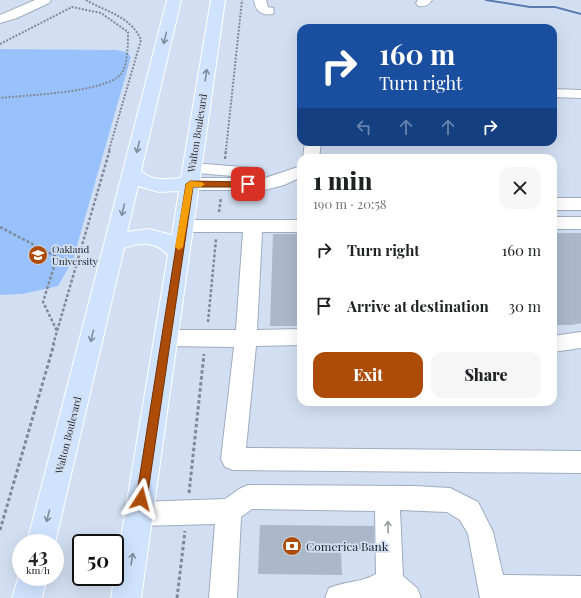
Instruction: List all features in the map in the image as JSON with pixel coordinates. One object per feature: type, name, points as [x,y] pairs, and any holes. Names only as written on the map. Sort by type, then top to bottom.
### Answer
[{"type":"main road","name":"Walton Boulevard","points":[[43,534],[174,0]]},
{"type":"main road","name":"Walton Boulevard","points":[[126,598],[178,252],[218,0]]},
{"type":"main road","points":[[132,172],[143,182],[152,185],[171,186],[191,176]]},
{"type":"main road","points":[[115,243],[134,237],[153,236],[167,242],[178,252]]},
{"type":"main road","points":[[27,598],[30,586]]},
{"type":"street","points":[[0,19],[45,0]]},
{"type":"street","points":[[260,0],[261,8],[268,11]]},
{"type":"street","points":[[557,93],[581,94]]},
{"type":"street","points":[[191,176],[223,178],[265,184],[297,174]]},
{"type":"street","points":[[557,204],[581,204]]},
{"type":"street","points":[[557,223],[581,223]]},
{"type":"street","points":[[183,226],[297,226]]},
{"type":"street","points":[[253,226],[246,338],[233,459],[581,462]]},
{"type":"street","points":[[166,338],[206,339],[297,337]]},
{"type":"street","points":[[557,343],[581,340]]},
{"type":"street","points":[[139,514],[229,511],[248,497],[414,498],[450,500],[469,511],[480,532],[493,593],[581,590]]},
{"type":"street","points":[[340,598],[399,590],[387,499]]},
{"type":"street","points":[[223,598],[229,511]]},
{"type":"path","points":[[0,530],[141,40],[139,34],[130,24],[118,15],[86,0]]},
{"type":"path","points":[[177,598],[242,0]]},
{"type":"path","points":[[0,44],[72,7],[101,13],[128,32],[129,43],[121,75],[114,81],[85,89],[0,98]]},
{"type":"path","points":[[0,227],[57,257],[43,302],[57,332]]},
{"type":"shaded area","name":"Oakland University","points":[[0,49],[115,50],[127,52],[131,57],[73,260],[58,286],[22,294],[0,295]]},
{"type":"building","points":[[557,233],[581,233],[581,323],[572,325],[557,325]]},
{"type":"building","points":[[273,234],[297,234],[297,326],[270,326]]},
{"type":"building","points":[[260,525],[374,526],[374,552],[341,552],[342,575],[258,574]]},
{"type":"waterway","points":[[486,0],[530,7],[555,7],[581,14]]},
{"type":"slow traffic","points":[[179,247],[190,184],[201,184]]},
{"type":"place","name":"Oakland University","points":[[38,255]]},
{"type":"place","name":"Comerica Bank","points":[[292,546]]},
{"type":"route","points":[[141,499],[178,252],[190,184],[248,184]]}]
